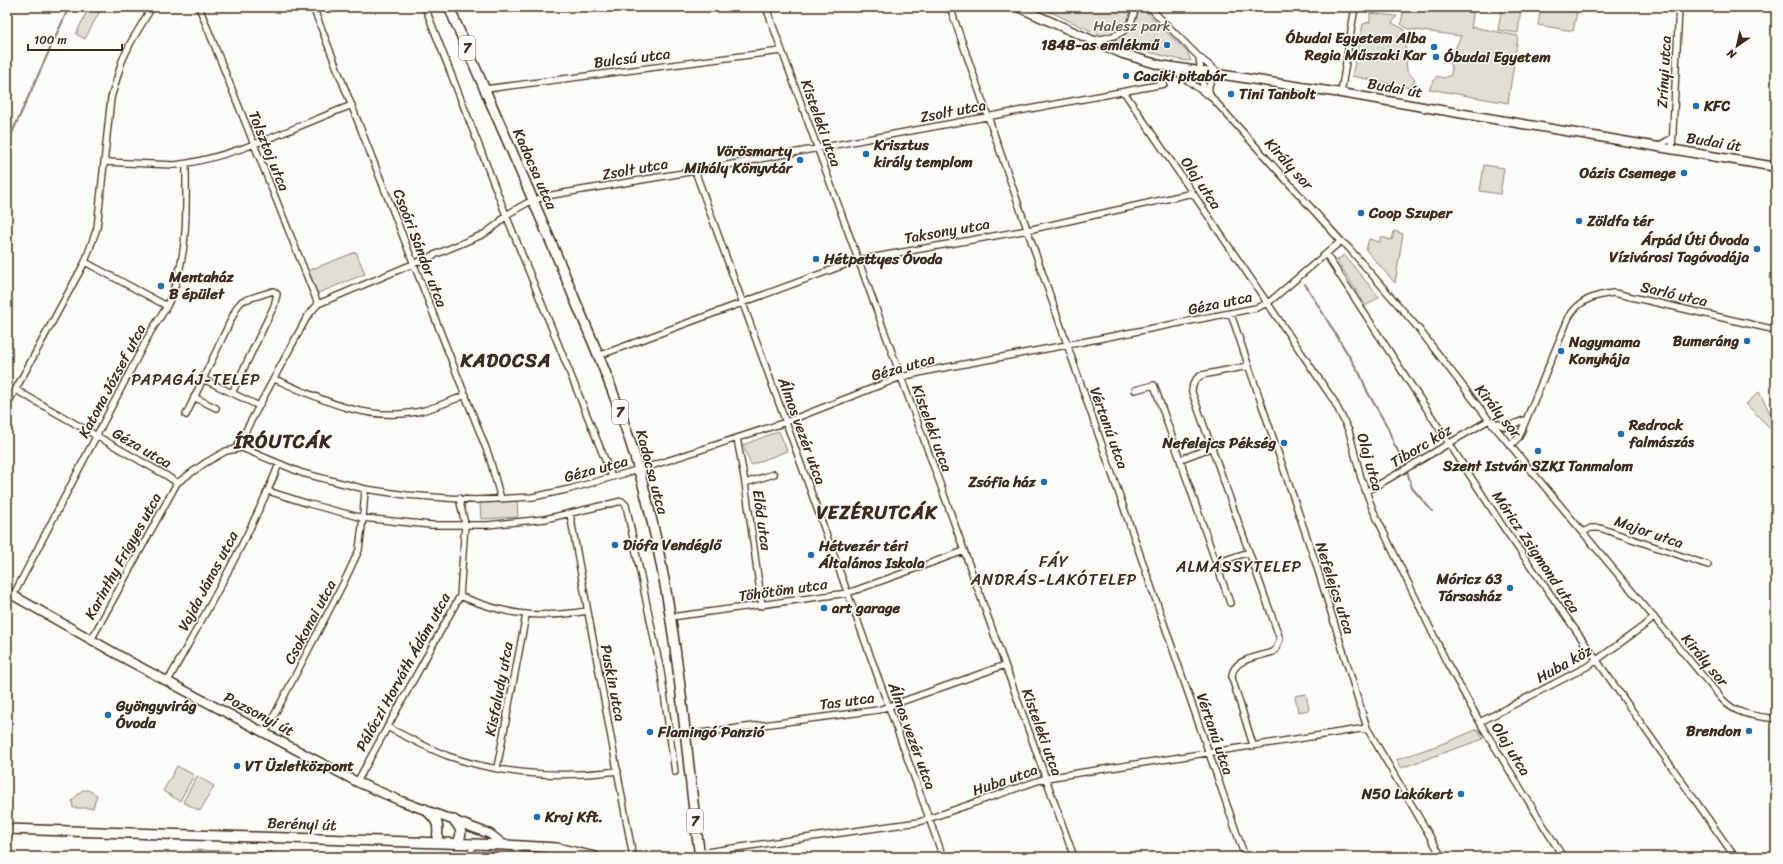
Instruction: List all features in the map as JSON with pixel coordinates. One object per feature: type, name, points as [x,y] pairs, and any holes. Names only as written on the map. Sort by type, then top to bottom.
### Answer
[{"type":"main road","name":"Kadocsa utca","points":[[449,7],[534,201],[614,394],[638,470],[656,542],[670,617],[678,669],[700,855]]},
{"type":"main road","name":"Budai út","points":[[1018,7],[1138,60],[1169,67],[1341,93],[1776,167]]},
{"type":"main road","name":"Pozsonyi út","points":[[10,594],[91,640],[356,782],[401,801],[490,834],[504,845]]},
{"type":"main road","points":[[425,809],[437,821],[439,828],[437,843]]},
{"type":"main road","points":[[454,820],[461,828],[462,835],[458,843]]},
{"type":"main road","name":"Berényi út","points":[[7,829],[504,845],[557,848],[588,856]]},
{"type":"street","points":[[7,405],[85,262],[97,228],[108,117],[115,85],[122,61],[131,42],[152,7]]},
{"type":"street","name":"Tolsztoj utca","points":[[199,7],[318,304]]},
{"type":"street","name":"Csoóri Sándor utca","points":[[313,7],[466,395],[489,456],[501,499]]},
{"type":"street","points":[[425,7],[506,215],[612,477]]},
{"type":"street","name":"Kisteleki utca","points":[[766,7],[1074,857]]},
{"type":"street","name":"Vértanú utca","points":[[950,7],[1245,857]]},
{"type":"street","points":[[1090,40],[1114,37],[1121,33],[1131,22],[1135,7]]},
{"type":"street","points":[[1149,7],[1199,57],[1220,74],[1214,77],[1209,83],[1208,90],[1212,98]]},
{"type":"street","points":[[1341,93],[1355,7]]},
{"type":"street","name":"Zrínyi utca","points":[[1672,150],[1679,7]]},
{"type":"street","name":"Bulcsú utca","points":[[485,89],[781,51]]},
{"type":"street","name":"Király sor","points":[[1199,57],[1203,85],[1212,98],[1348,247],[1418,328],[1510,446],[1726,703],[1741,713],[1776,719]]},
{"type":"street","name":"Király sor","points":[[1169,67],[1212,98]]},
{"type":"street","name":"Zsolt utca","points":[[238,448],[238,445],[275,379],[307,317],[318,304],[360,285],[414,265],[484,234],[498,224],[506,215],[546,196],[695,171],[1164,84]]},
{"type":"street","name":"Olaj utca","points":[[1124,92],[1341,413],[1349,431],[1361,478],[1379,523],[1446,661],[1480,722],[1563,857]]},
{"type":"street","points":[[104,162],[175,165],[186,164],[212,158],[253,144],[352,105]]},
{"type":"street","points":[[1657,147],[1672,138]]},
{"type":"street","name":"Katona József utca","points":[[10,594],[97,436],[150,333],[167,306],[179,275],[185,243],[186,164]]},
{"type":"street","name":"Álmos vezér utca","points":[[695,171],[943,857]]},
{"type":"street","name":"Taksony utca","points":[[598,356],[743,301],[858,260],[1028,230],[1193,193]]},
{"type":"street","name":"Géza utca","points":[[16,390],[177,483],[217,455],[238,448],[319,478],[365,489],[406,495],[459,498],[501,499],[533,497],[638,470],[786,422],[901,377],[1067,346],[1256,308],[1268,303],[1341,241]]},
{"type":"street","name":"Móricz Zsigmond utca","points":[[1326,254],[1510,537],[1735,857]]},
{"type":"street","points":[[85,262],[167,306]]},
{"type":"street","points":[[186,415],[237,307],[242,301],[273,291],[276,294],[274,306],[232,393]]},
{"type":"street","name":"Sarló utca","points":[[1524,420],[1572,312],[1576,306],[1593,296],[1614,293],[1776,330]]},
{"type":"street","name":"Nefelejcs utca","points":[[1230,314],[1315,562],[1367,728],[1442,857]]},
{"type":"street","points":[[1248,366],[1202,375],[1193,382],[1192,392],[1213,447],[1280,639],[1276,649],[1273,652],[1237,664],[1232,672],[1232,678],[1253,745]]},
{"type":"street","points":[[203,378],[259,406]]},
{"type":"street","points":[[275,379],[328,403],[369,412],[394,414],[416,412],[466,395]]},
{"type":"street","points":[[1135,390],[1154,385],[1182,460],[1230,603]]},
{"type":"street","points":[[194,397],[216,408]]},
{"type":"street","points":[[1489,420],[1506,427],[1524,420]]},
{"type":"street","name":"Tiborc köz","points":[[1366,492],[1489,420]]},
{"type":"street","points":[[1510,446],[1519,437],[1524,420]]},
{"type":"street","name":"Előd utca","points":[[736,438],[745,483],[762,606]]},
{"type":"street","points":[[1182,460],[1213,447]]},
{"type":"street","points":[[279,464],[268,491],[309,504],[363,518],[431,525],[487,525],[570,514],[622,501],[626,505],[661,672],[675,772]]},
{"type":"street","points":[[745,483],[774,474]]},
{"type":"street","name":"Karinthy Frigyes utca","points":[[91,640],[177,483]]},
{"type":"street","points":[[363,518],[365,489]]},
{"type":"street","name":"Vajda János utca","points":[[168,681],[231,566],[268,491]]},
{"type":"street","points":[[459,498],[465,524]]},
{"type":"street","name":"Puskin utca","points":[[570,514],[633,857]]},
{"type":"street","name":"Csokonai utca","points":[[265,733],[351,568],[359,550],[363,518]]},
{"type":"street","name":"Pálóczi Horváth Ádám utca","points":[[356,782],[460,596],[465,524]]},
{"type":"street","name":"Major utca","points":[[1583,532],[1591,528],[1600,528],[1708,565]]},
{"type":"street","name":"Töhötöm utca","points":[[670,617],[762,606],[848,593],[964,551]]},
{"type":"street","points":[[1216,563],[1249,552]]},
{"type":"street","points":[[460,596],[493,608],[526,615],[553,616],[587,611]]},
{"type":"street","name":"Kisfaludy utca","points":[[497,768],[526,615]]},
{"type":"street","name":"Huba köz","points":[[1480,722],[1596,661],[1654,617]]},
{"type":"street","name":"Tas utca","points":[[685,735],[878,710],[1005,664]]},
{"type":"street","points":[[387,727],[447,755],[497,768],[559,775],[618,771]]},
{"type":"street","name":"Huba utca","points":[[700,855],[912,823],[1046,778],[1367,728]]},
{"type":"street","points":[[470,857],[472,844]]},
{"type":"green space","points":[[89,7],[102,7],[85,39],[76,34]]},
{"type":"green space","name":"Halesz park","points":[[1040,7],[1141,7],[1188,53],[1191,61],[1164,56],[1132,47],[1101,35]]},
{"type":"green space","points":[[1404,7],[1474,7],[1471,29],[1473,27],[1518,36],[1508,103],[1429,89],[1437,76],[1444,78],[1451,75],[1452,69],[1449,62],[1461,36],[1408,29],[1401,24]]},
{"type":"green space","points":[[1502,7],[1521,7],[1518,33],[1498,30]]},
{"type":"green space","points":[[1541,7],[1577,12],[1573,31],[1538,25]]},
{"type":"green space","points":[[1370,13],[1397,16],[1392,23],[1404,29],[1407,71],[1415,80],[1410,88],[1352,76],[1363,24],[1370,22]]},
{"type":"green space","points":[[1484,165],[1504,168],[1500,194],[1480,191]]},
{"type":"green space","points":[[1394,231],[1403,234],[1395,283],[1366,250],[1369,239],[1380,242],[1381,237],[1392,240]]},
{"type":"green space","points":[[356,252],[365,274],[316,294],[307,271]]},
{"type":"green space","points":[[1344,255],[1379,297],[1366,306],[1337,260]]},
{"type":"green space","points":[[1759,392],[1776,424],[1776,434],[1746,404]]},
{"type":"green space","points":[[779,431],[787,451],[751,465],[743,445]]},
{"type":"green space","points":[[517,501],[518,517],[481,519],[480,503]]},
{"type":"green space","points":[[1306,694],[1309,710],[1298,712],[1295,696]]},
{"type":"green space","points":[[1478,729],[1483,739],[1401,768],[1396,760],[1447,742]]},
{"type":"green space","points":[[177,766],[194,775],[180,801],[163,791]]},
{"type":"green space","points":[[197,776],[214,786],[200,811],[183,802]]},
{"type":"green space","points":[[82,790],[88,790],[97,795],[93,808],[73,808],[72,801]]},
{"type":"green space","points":[[192,850],[272,852],[276,857],[195,857]]},
{"type":"waterway","points":[[7,144],[69,7]]},
{"type":"waterway","points":[[1305,284],[1360,374],[1368,393],[1387,426],[1394,444],[1406,465]]},
{"type":"waterway","points":[[1407,471],[1412,488],[1432,511]]},
{"type":"place","name":"1848-as emlékmű","points":[[1167,45]]},
{"type":"place","name":"Óbudai Egyetem Alba Regia Műszaki Kar","points":[[1434,47]]},
{"type":"place","name":"Óbudai Egyetem","points":[[1436,57]]},
{"type":"place","name":"Caciki pitabár","points":[[1126,76]]},
{"type":"place","name":"Tini Tanbolt","points":[[1231,94]]},
{"type":"place","name":"KFC","points":[[1696,106]]},
{"type":"place","name":"Krisztus király templom","points":[[866,154]]},
{"type":"place","name":"Vörösmarty Mihály Könyvtár","points":[[800,160]]},
{"type":"place","name":"Oázis Csemege","points":[[1684,173]]},
{"type":"place","name":"Coop Szuper","points":[[1361,213]]},
{"type":"place","name":"Zöldfa tér","points":[[1579,221]]},
{"type":"place","name":"Árpád Úti Óvoda Vízivárosi Tagóvodája","points":[[1757,249]]},
{"type":"place","name":"Hétpettyes Óvoda","points":[[816,259]]},
{"type":"place","name":"Mentaház B épület","points":[[161,286]]},
{"type":"place","name":"Bumeráng","points":[[1747,341]]},
{"type":"place","name":"Nagymama Konyhája","points":[[1561,351]]},
{"type":"place","name":"Redrock falmászás","points":[[1621,434]]},
{"type":"place","name":"Nefelejcs Pékség","points":[[1284,443]]},
{"type":"place","name":"Szent István SZKI Tanmalom","points":[[1538,451]]},
{"type":"place","name":"Zsófia ház","points":[[1044,482]]},
{"type":"place","name":"Diófa Vendéglő","points":[[615,545]]},
{"type":"place","name":"Hétvezér téri Általános Iskola","points":[[811,555]]},
{"type":"place","name":"Móricz 63 Társasház","points":[[1510,588]]},
{"type":"place","name":"art garage","points":[[824,608]]},
{"type":"place","name":"Gyöngyvirág Óvoda","points":[[108,715]]},
{"type":"place","name":"Brendon","points":[[1749,731]]},
{"type":"place","name":"Flamingó Panzió","points":[[650,732]]},
{"type":"place","name":"VT Üzletközpont","points":[[237,766]]},
{"type":"place","name":"N50 Lakókert","points":[[1461,794]]},
{"type":"place","name":"Kroj Kft.","points":[[537,817]]},
{"type":"district","name":"KADOCSA","points":[[506,360]]},
{"type":"district","name":"PAPAGÁJ-TELEP","points":[[196,379]]},
{"type":"district","name":"ÍRÓUTCÁK","points":[[283,441]]},
{"type":"district","name":"VEZÉRUTCÁK","points":[[877,512]]},
{"type":"district","name":"ALMÁSSYTELEP","points":[[1239,566]]},
{"type":"district","name":"FÁY ANDRÁS-LAKÓTELEP","points":[[1054,570]]}]
